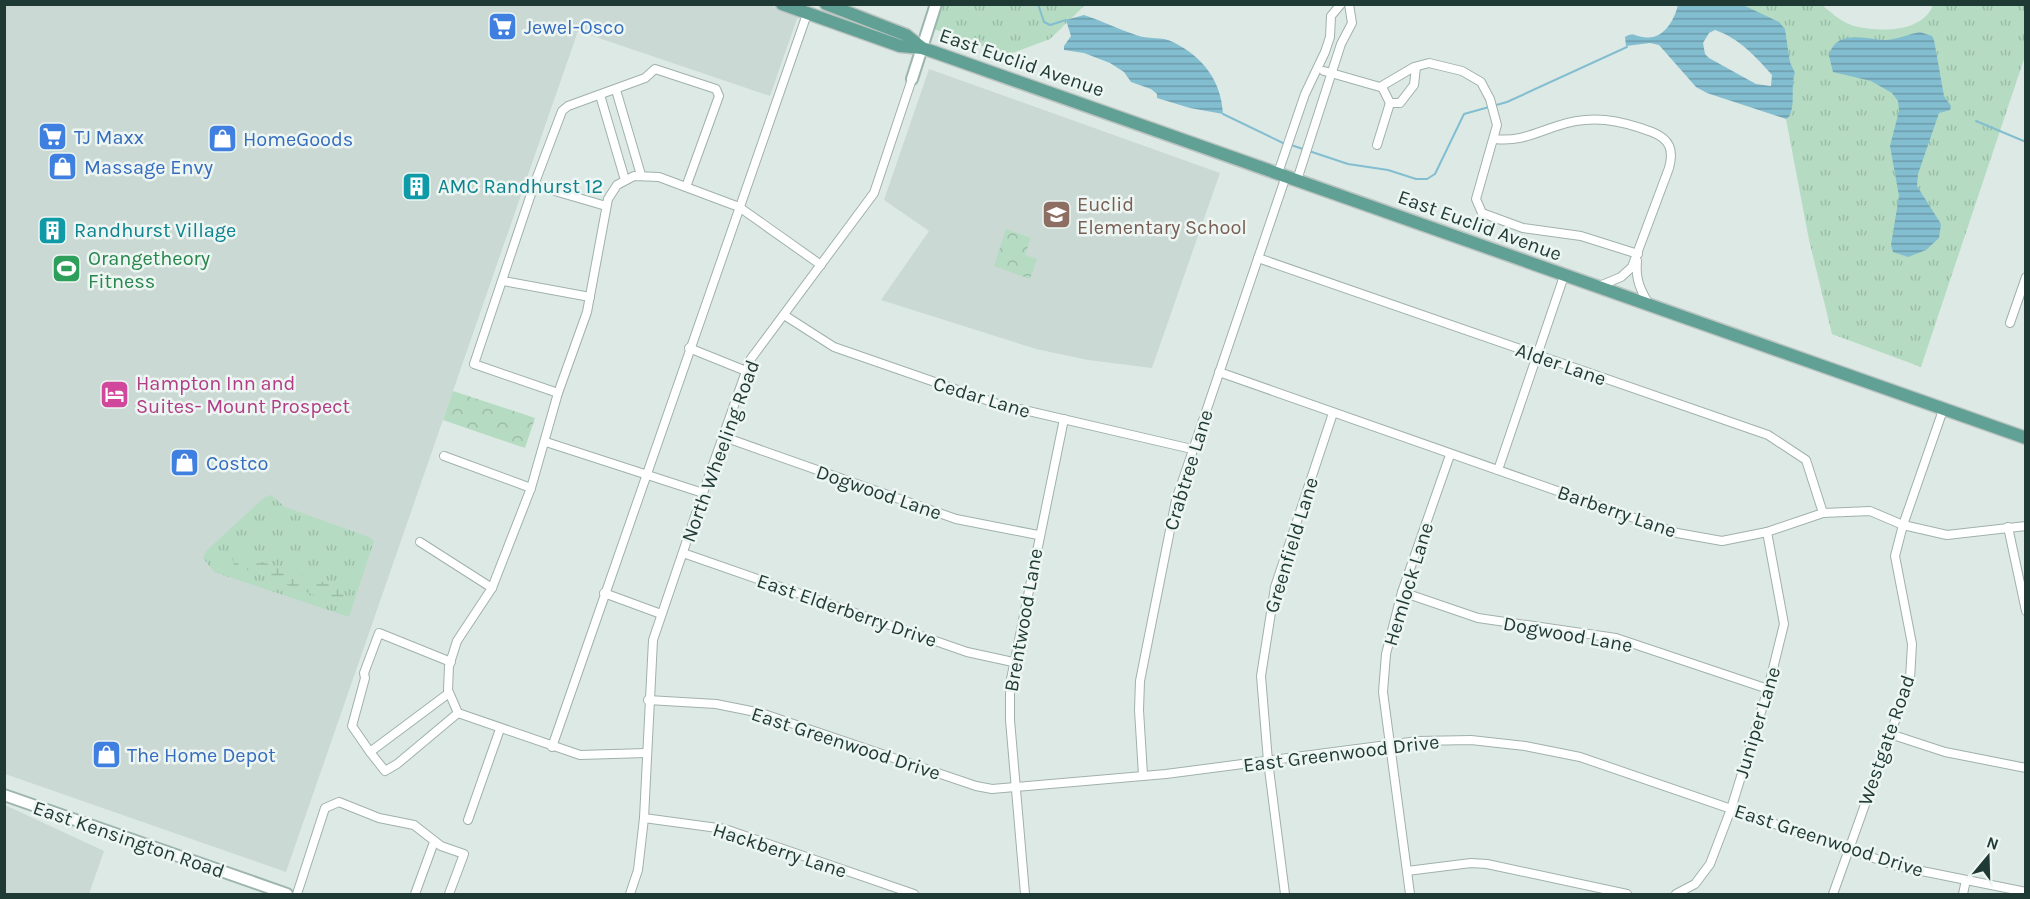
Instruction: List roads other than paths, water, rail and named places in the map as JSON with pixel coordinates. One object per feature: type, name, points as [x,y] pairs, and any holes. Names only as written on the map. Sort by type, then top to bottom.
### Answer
[{"type":"main road","name":"East Euclid Avenue","points":[[782,4],[900,46],[922,48],[2025,438]]},
{"type":"main road","name":"East Euclid Avenue","points":[[826,4],[906,35],[922,48]]},
{"type":"main road","name":"North Wheeling Road","points":[[912,79],[936,4]]},
{"type":"main road","name":"East Kensington Road","points":[[4,795],[287,894]]},
{"type":"street","points":[[1287,176],[1286,150],[1305,94],[1325,52],[1330,37],[1331,16],[1341,4]]},
{"type":"street","points":[[1287,176],[1305,154],[1328,72],[1352,23],[1349,4]]},
{"type":"street","points":[[552,747],[645,474],[807,14]]},
{"type":"street","points":[[1328,72],[1382,87],[1416,67],[1429,63],[1462,70],[1481,82],[1495,111],[1497,125],[1495,140],[1476,199],[1482,213],[1523,228],[1581,236],[1638,254]]},
{"type":"street","points":[[1390,103],[1400,103],[1406,97],[1414,85],[1416,67]]},
{"type":"street","points":[[558,393],[474,364],[534,185],[562,111],[568,106],[645,78],[655,69],[716,89],[719,96],[686,186]]},
{"type":"street","name":"North Wheeling Road","points":[[630,894],[638,870],[644,818],[650,655],[702,493],[746,371],[758,349],[874,193],[912,79]]},
{"type":"street","points":[[1377,145],[1390,103],[1382,87]]},
{"type":"street","points":[[616,90],[641,175]]},
{"type":"street","points":[[600,95],[625,180]]},
{"type":"street","points":[[1495,140],[1520,140],[1560,125],[1602,118],[1632,124],[1664,138],[1671,148],[1671,160],[1632,267],[1621,278],[1596,287]]},
{"type":"street","points":[[645,753],[580,755],[552,747],[458,713],[449,693],[451,662],[457,641],[492,588],[531,488],[546,442],[558,393],[590,297],[606,206],[611,193],[625,180],[641,175],[659,177],[740,207],[821,265]]},
{"type":"street","name":"Crabtree Lane","points":[[1143,775],[1139,710],[1142,667],[1176,501],[1287,176]]},
{"type":"street","points":[[534,185],[606,206]]},
{"type":"street","points":[[1638,254],[1635,274],[1650,306]]},
{"type":"street","name":"Alder Lane","points":[[1258,258],[1768,435],[1806,460],[1823,513]]},
{"type":"street","points":[[1498,470],[1564,276]]},
{"type":"street","points":[[2010,323],[2025,277]]},
{"type":"street","points":[[503,281],[590,297]]},
{"type":"street","name":"Cedar Lane","points":[[784,315],[834,347],[998,404],[1192,449]]},
{"type":"street","points":[[689,348],[746,371]]},
{"type":"street","name":"Barberry Lane","points":[[1220,372],[1450,455],[1677,533],[1722,541],[1767,532],[1823,513],[1870,511],[1903,525],[1947,535],[2025,526]]},
{"type":"street","name":"Westgate Road","points":[[1833,894],[1910,679],[1912,644],[1895,556],[1903,525],[1943,410]]},
{"type":"street","name":"Greenfield Lane","points":[[1285,894],[1268,761],[1261,676],[1269,610],[1280,567],[1333,413]]},
{"type":"street","name":"Brentwood Lane","points":[[1025,894],[1009,701],[1013,662],[1064,419]]},
{"type":"street","name":"Dogwood Lane","points":[[724,437],[956,519],[1038,535]]},
{"type":"street","points":[[546,442],[702,493]]},
{"type":"street","name":"Hemlock Lane","points":[[1410,894],[1383,692],[1384,673],[1389,633],[1450,455]]},
{"type":"street","points":[[444,456],[531,488]]},
{"type":"street","points":[[2008,527],[2025,611]]},
{"type":"street","name":"Juniper Lane","points":[[1676,894],[1695,884],[1706,872],[1731,809],[1768,688],[1784,624],[1767,532]]},
{"type":"street","points":[[420,542],[492,588]]},
{"type":"street","name":"East Elderberry Drive","points":[[683,553],[967,652],[1013,662]]},
{"type":"street","name":"Dogwood Lane","points":[[1402,592],[1478,618],[1616,638],[1768,688]]},
{"type":"street","points":[[604,593],[662,614]]},
{"type":"street","points":[[451,662],[379,633],[364,673],[365,678],[352,726],[385,771],[397,764],[458,713]]},
{"type":"street","points":[[370,752],[449,693]]},
{"type":"street","name":"East Greenwood Drive","points":[[648,700],[716,704],[761,713],[976,786],[993,789],[1166,774],[1418,741],[1460,740],[1542,748],[1580,757],[1921,872],[2025,892]]},
{"type":"street","points":[[468,820],[500,729]]},
{"type":"street","points":[[1890,734],[1945,752],[2025,768]]},
{"type":"street","points":[[297,894],[325,808],[333,804],[345,803],[379,818],[414,825],[434,842],[464,854],[450,894]]},
{"type":"street","name":"Hackberry Lane","points":[[644,818],[725,829],[914,894]]},
{"type":"street","points":[[416,894],[434,842]]},
{"type":"street","points":[[1407,871],[1471,863],[1487,864],[1627,894]]},
{"type":"street","points":[[1963,894],[1966,880]]},
{"type":"water","points":[[1678,5],[1743,5],[1779,22],[1785,29],[1790,62],[1795,73],[1789,117],[1786,119],[1707,93],[1696,87],[1659,45],[1650,43],[1626,46],[1625,37],[1632,35],[1650,37],[1662,33]],"holes":[[[1715,30],[1724,33],[1766,68],[1772,75],[1771,86],[1756,84],[1705,54],[1703,43],[1709,33]]]},
{"type":"water","points":[[1084,15],[1141,36],[1169,40],[1184,48],[1201,62],[1214,80],[1222,102],[1223,114],[1190,108],[1157,98],[1157,94],[1151,89],[1131,82],[1124,72],[1110,63],[1084,53],[1064,50],[1071,36],[1066,20]]},
{"type":"water","points":[[1920,32],[1932,36],[1934,40],[1944,96],[1951,106],[1950,110],[1939,113],[1918,174],[1917,186],[1941,224],[1939,238],[1926,250],[1908,257],[1893,252],[1891,245],[1899,196],[1890,146],[1899,111],[1898,101],[1892,93],[1871,81],[1833,72],[1829,56],[1832,48],[1843,39],[1858,37],[1887,40]]},
{"type":"waterway","points":[[1038,4],[1044,22],[1050,25],[1066,20]]},
{"type":"waterway","points":[[1291,145],[1348,164],[1388,170],[1416,179],[1427,179],[1435,174],[1464,114],[1507,102],[1627,47]]},
{"type":"waterway","points":[[1223,114],[1285,144]]},
{"type":"waterway","points":[[1976,121],[2026,142]]},
{"type":"place","name":"Jewel-Osco","points":[[503,27]]},
{"type":"place","name":"TJ Maxx","points":[[53,137]]},
{"type":"place","name":"HomeGoods","points":[[222,139]]},
{"type":"place","name":"Massage Envy","points":[[63,167]]},
{"type":"place","name":"AMC Randhurst 12","points":[[417,186]]},
{"type":"place","name":"Euclid Elementary School","points":[[1056,215]]},
{"type":"place","name":"Randhurst Village","points":[[53,230]]},
{"type":"place","name":"Orangetheory Fitness","points":[[67,269]]},
{"type":"place","name":"Hampton Inn and Suites- Mount Prospect","points":[[115,394]]},
{"type":"place","name":"Costco","points":[[185,463]]},
{"type":"place","name":"The Home Depot","points":[[106,755]]}]
